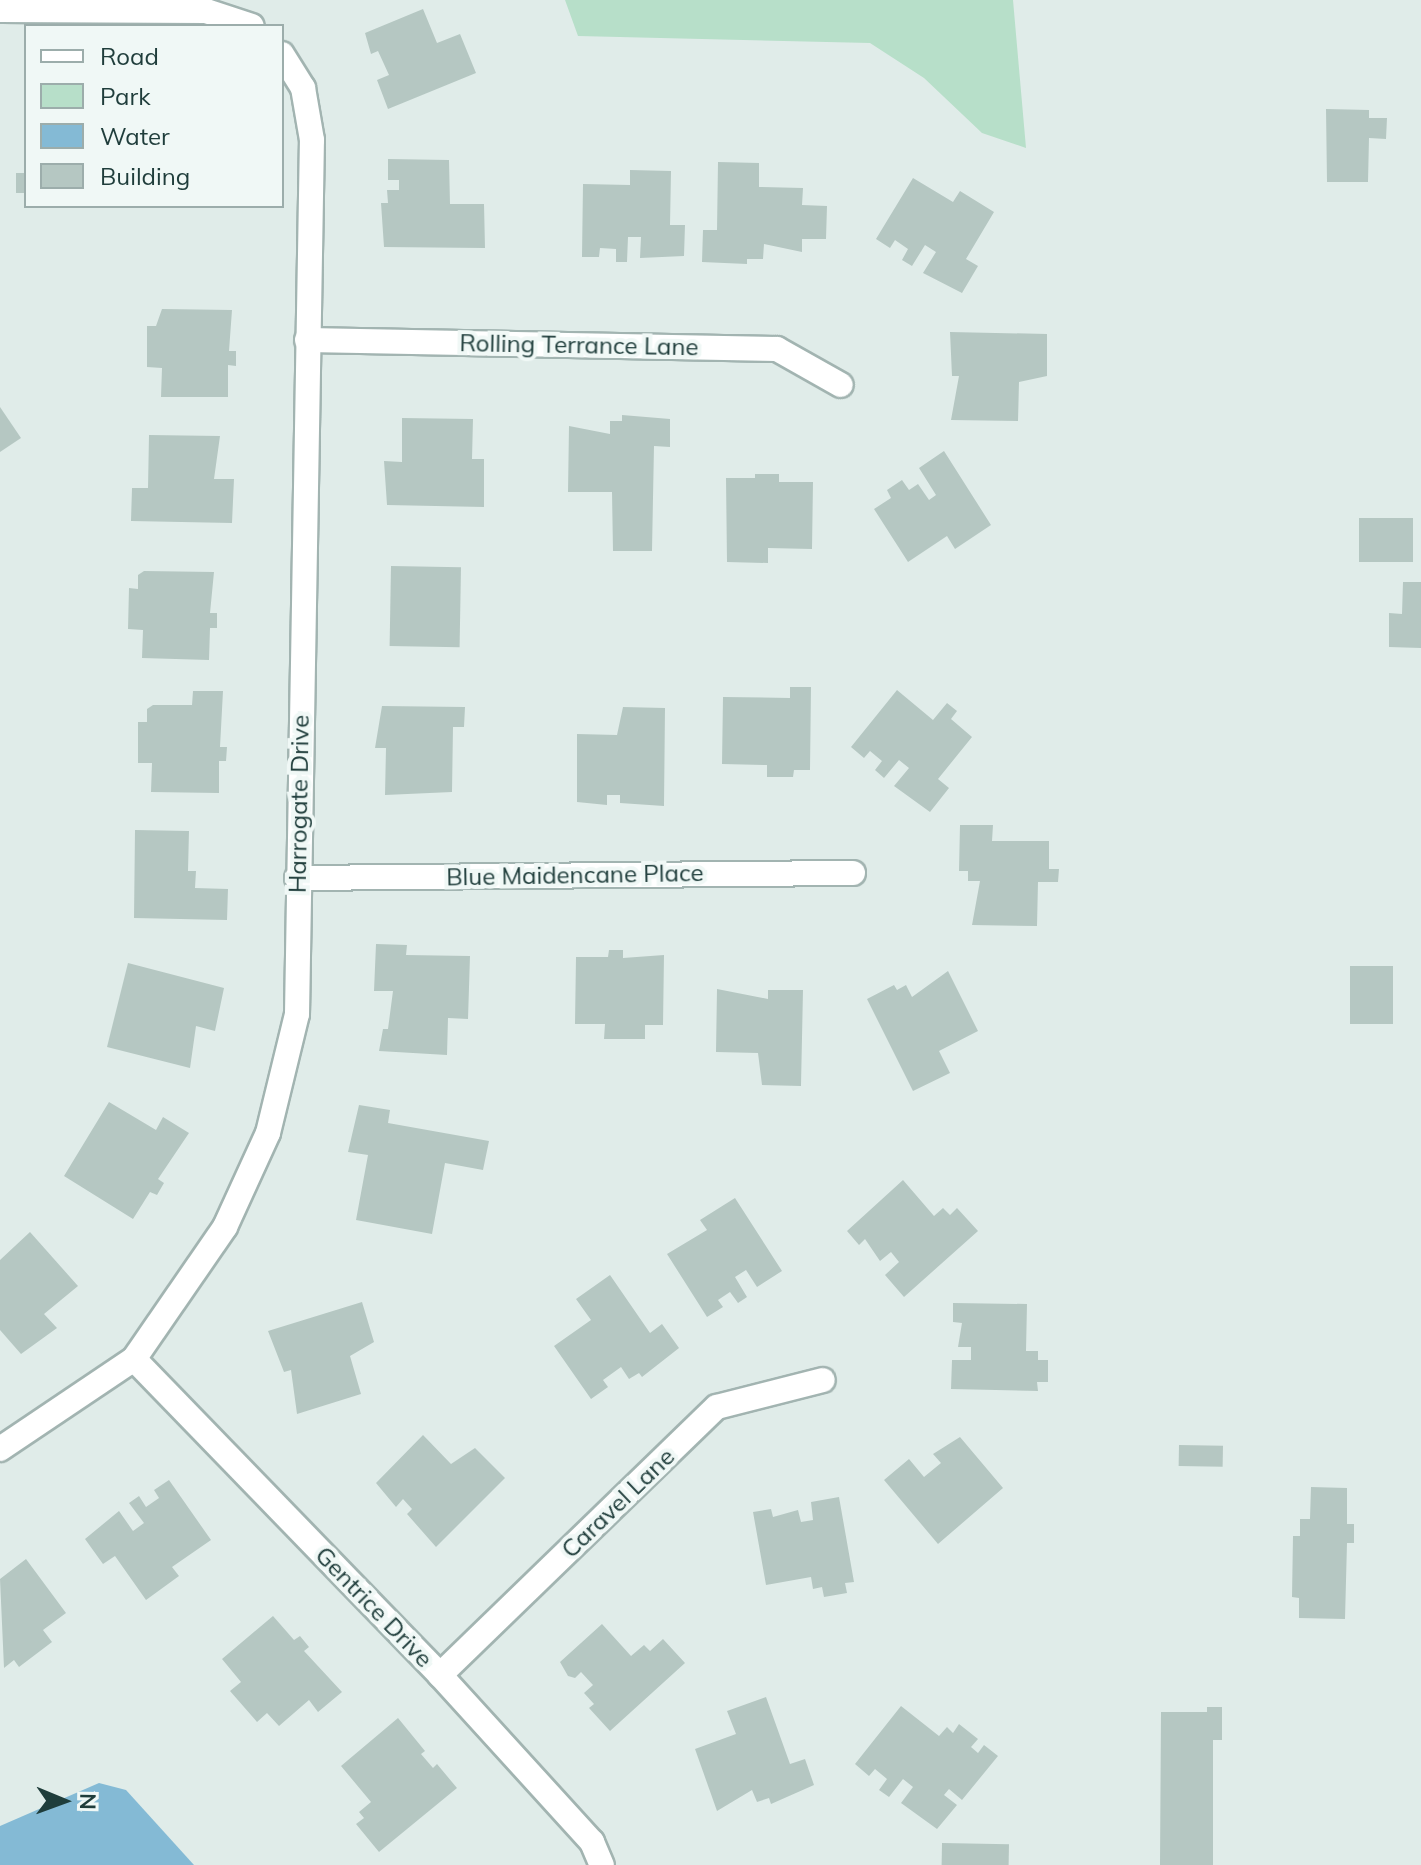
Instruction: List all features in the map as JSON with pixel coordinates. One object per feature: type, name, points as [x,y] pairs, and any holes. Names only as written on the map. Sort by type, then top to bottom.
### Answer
[{"type":"street","points":[[0,10],[206,11],[246,24]]},
{"type":"street","name":"Harrogate Drive","points":[[0,1449],[134,1359],[225,1227],[268,1133],[297,1014],[312,140],[303,88],[284,57]]},
{"type":"street","name":"Rolling Terrance Lane","points":[[307,340],[777,349],[841,385]]},
{"type":"street","name":"Blue Maidencane Place","points":[[297,878],[853,873]]},
{"type":"street","name":"Gentrice Drive","points":[[134,1359],[440,1675],[592,1842],[602,1865]]},
{"type":"street","name":"Caravel Lane","points":[[440,1675],[717,1407],[823,1380]]},
{"type":"green space","points":[[565,0],[1013,0],[1026,148],[982,133],[924,78],[870,43],[578,36]]},
{"type":"water","points":[[99,1783],[126,1790],[194,1865],[0,1865],[0,1826]]},
{"type":"building","points":[[423,9],[437,43],[460,34],[476,73],[388,109],[377,80],[389,75],[378,51],[371,54],[365,33]]},
{"type":"building","points":[[1326,109],[1369,110],[1369,118],[1387,118],[1386,139],[1369,138],[1368,182],[1327,182]]},
{"type":"building","points":[[388,159],[449,160],[450,204],[484,204],[485,248],[384,247],[381,203],[388,203],[387,190],[399,190],[399,180],[388,180]]},
{"type":"building","points":[[718,162],[759,163],[759,187],[803,188],[802,205],[827,206],[826,239],[802,239],[802,252],[764,244],[763,259],[747,259],[747,264],[702,262],[703,230],[717,230]]},
{"type":"building","points":[[630,170],[671,171],[670,225],[685,225],[684,256],[640,258],[641,237],[628,237],[627,262],[616,262],[616,249],[600,248],[599,257],[582,257],[583,184],[630,185]]},
{"type":"building","points":[[16,173],[24,173],[24,193],[16,193]]},
{"type":"building","points":[[913,178],[953,202],[960,191],[994,212],[966,259],[978,266],[962,293],[923,273],[936,252],[925,245],[912,266],[902,260],[908,249],[895,240],[890,248],[876,239]]},
{"type":"building","points":[[162,309],[232,310],[229,351],[236,351],[236,366],[228,365],[228,397],[161,397],[162,368],[147,367],[147,326],[156,326]]},
{"type":"building","points":[[950,332],[1047,334],[1047,376],[1019,382],[1018,421],[951,420],[959,376],[952,376]]},
{"type":"building","points":[[0,407],[21,438],[0,452]]},
{"type":"building","points":[[622,415],[670,419],[670,447],[654,446],[652,551],[613,551],[612,492],[568,492],[569,426],[610,434],[610,421],[622,421]]},
{"type":"building","points":[[402,418],[473,419],[472,459],[484,459],[484,507],[387,505],[384,461],[402,462]]},
{"type":"building","points":[[149,435],[220,436],[214,479],[234,479],[232,523],[131,521],[132,488],[148,488]]},
{"type":"building","points":[[944,451],[991,525],[955,549],[947,536],[908,562],[874,509],[891,498],[887,490],[902,480],[909,490],[918,484],[929,500],[936,495],[919,468]]},
{"type":"building","points":[[755,474],[779,474],[779,482],[813,482],[812,549],[768,548],[768,563],[727,562],[726,478],[755,478]]},
{"type":"building","points":[[1359,518],[1413,518],[1413,562],[1359,562]]},
{"type":"building","points":[[391,566],[461,567],[460,647],[390,646]]},
{"type":"building","points":[[144,571],[214,572],[210,613],[217,613],[217,628],[210,628],[209,660],[142,658],[143,630],[128,629],[129,588],[138,589],[138,575]]},
{"type":"building","points":[[1403,582],[1421,582],[1421,648],[1389,647],[1389,613],[1402,614]]},
{"type":"building","points":[[790,687],[811,687],[810,770],[794,770],[793,777],[767,777],[767,765],[722,764],[723,697],[790,698]]},
{"type":"building","points":[[897,690],[933,720],[947,703],[957,711],[951,719],[972,737],[938,779],[949,788],[930,812],[894,786],[909,768],[899,760],[884,778],[875,770],[882,761],[870,751],[864,758],[851,747]]},
{"type":"building","points":[[193,691],[223,691],[220,747],[227,747],[226,761],[219,761],[219,793],[151,792],[152,763],[138,763],[138,722],[147,722],[147,709],[153,705],[192,705]]},
{"type":"building","points":[[382,706],[465,707],[464,727],[453,727],[452,792],[385,795],[386,748],[375,748]]},
{"type":"building","points":[[623,707],[665,708],[664,806],[620,803],[620,795],[607,795],[607,805],[577,802],[577,734],[617,735]]},
{"type":"building","points":[[960,825],[993,825],[992,841],[1049,841],[1049,869],[1059,869],[1058,882],[1038,882],[1037,926],[972,925],[980,881],[968,881],[968,871],[959,871]]},
{"type":"building","points":[[135,830],[189,831],[188,871],[196,871],[195,888],[228,889],[227,920],[134,918]]},
{"type":"building","points":[[376,944],[407,945],[406,955],[470,956],[468,1019],[448,1018],[447,1055],[379,1051],[383,1029],[388,1029],[393,991],[374,991]]},
{"type":"building","points":[[609,950],[623,950],[623,958],[664,955],[663,1025],[645,1025],[645,1039],[604,1039],[605,1024],[575,1024],[576,957],[608,957]]},
{"type":"building","points":[[128,963],[224,988],[215,1031],[196,1026],[190,1068],[107,1047]]},
{"type":"building","points":[[1350,966],[1393,966],[1393,1024],[1350,1024]]},
{"type":"building","points":[[948,971],[978,1031],[939,1051],[950,1073],[913,1091],[867,999],[894,985],[897,990],[906,985],[912,997]]},
{"type":"building","points":[[717,989],[768,999],[768,990],[803,990],[801,1086],[762,1085],[758,1053],[716,1052]]},
{"type":"building","points":[[109,1102],[156,1130],[163,1117],[189,1133],[158,1179],[164,1183],[157,1195],[150,1192],[133,1219],[64,1176]]},
{"type":"building","points":[[359,1105],[390,1110],[388,1123],[489,1141],[483,1170],[445,1163],[432,1234],[356,1220],[368,1155],[348,1152]]},
{"type":"building","points":[[903,1180],[934,1216],[943,1208],[950,1215],[957,1208],[978,1231],[904,1297],[885,1275],[899,1262],[891,1252],[880,1261],[865,1239],[859,1245],[847,1231]]},
{"type":"building","points":[[735,1198],[782,1271],[757,1287],[746,1270],[735,1277],[747,1297],[738,1303],[730,1292],[718,1300],[723,1307],[707,1317],[667,1254],[707,1230],[700,1220]]},
{"type":"building","points":[[30,1232],[78,1286],[44,1314],[57,1328],[21,1354],[0,1330],[0,1260]]},
{"type":"building","points":[[610,1275],[650,1333],[662,1324],[679,1348],[642,1377],[639,1373],[629,1379],[621,1367],[603,1380],[608,1387],[591,1399],[554,1346],[591,1320],[576,1299]]},
{"type":"building","points":[[362,1302],[374,1342],[350,1356],[361,1394],[297,1414],[291,1370],[284,1372],[268,1331]]},
{"type":"building","points":[[953,1303],[1027,1304],[1026,1351],[1038,1351],[1038,1360],[1048,1360],[1048,1382],[1037,1382],[1038,1391],[951,1389],[952,1360],[971,1360],[971,1347],[958,1347],[962,1323],[953,1322]]},
{"type":"building","points":[[423,1435],[451,1464],[475,1448],[505,1478],[436,1547],[407,1514],[412,1509],[403,1499],[396,1507],[376,1483]]},
{"type":"building","points":[[960,1437],[1003,1488],[938,1544],[884,1480],[909,1459],[924,1477],[941,1463],[933,1454]]},
{"type":"building","points":[[1179,1445],[1223,1446],[1223,1467],[1179,1466]]},
{"type":"building","points":[[169,1480],[211,1540],[172,1567],[179,1576],[146,1600],[115,1556],[103,1564],[85,1539],[119,1511],[133,1531],[144,1523],[129,1503],[139,1496],[146,1507],[159,1498],[154,1490]]},
{"type":"building","points":[[1311,1487],[1347,1488],[1347,1524],[1354,1524],[1354,1543],[1347,1543],[1345,1619],[1299,1618],[1299,1598],[1292,1597],[1293,1536],[1300,1536],[1300,1519],[1310,1519]]},
{"type":"building","points":[[839,1497],[854,1582],[845,1583],[847,1593],[824,1597],[822,1587],[813,1589],[811,1577],[766,1585],[753,1512],[771,1509],[773,1517],[798,1510],[801,1522],[813,1520],[811,1502]]},
{"type":"building","points":[[26,1559],[66,1613],[43,1630],[52,1642],[19,1667],[14,1660],[4,1668],[0,1579]]},
{"type":"building","points":[[273,1616],[294,1640],[300,1636],[309,1647],[304,1651],[342,1692],[318,1712],[309,1700],[279,1726],[267,1713],[257,1722],[230,1691],[241,1682],[222,1659]]},
{"type":"building","points":[[602,1624],[631,1656],[644,1645],[650,1651],[663,1639],[685,1663],[610,1731],[589,1708],[594,1704],[584,1693],[593,1685],[581,1672],[575,1678],[568,1676],[560,1662]]},
{"type":"building","points":[[766,1697],[790,1764],[805,1759],[814,1785],[771,1804],[769,1798],[757,1802],[752,1790],[717,1811],[695,1749],[736,1734],[727,1711]]},
{"type":"building","points":[[901,1706],[939,1736],[947,1727],[953,1733],[959,1724],[978,1739],[971,1747],[978,1753],[984,1745],[998,1756],[962,1800],[949,1789],[944,1795],[957,1805],[937,1829],[901,1803],[913,1787],[903,1779],[889,1797],[879,1790],[887,1779],[875,1769],[869,1776],[855,1764]]},
{"type":"building","points":[[1207,1707],[1222,1707],[1222,1740],[1213,1740],[1213,1865],[1160,1865],[1161,1712],[1207,1712]]},
{"type":"building","points":[[398,1718],[425,1751],[421,1754],[433,1768],[437,1764],[457,1788],[379,1852],[356,1824],[364,1818],[359,1812],[371,1802],[341,1766]]},
{"type":"building","points":[[942,1843],[1009,1844],[1009,1865],[942,1865]]}]
